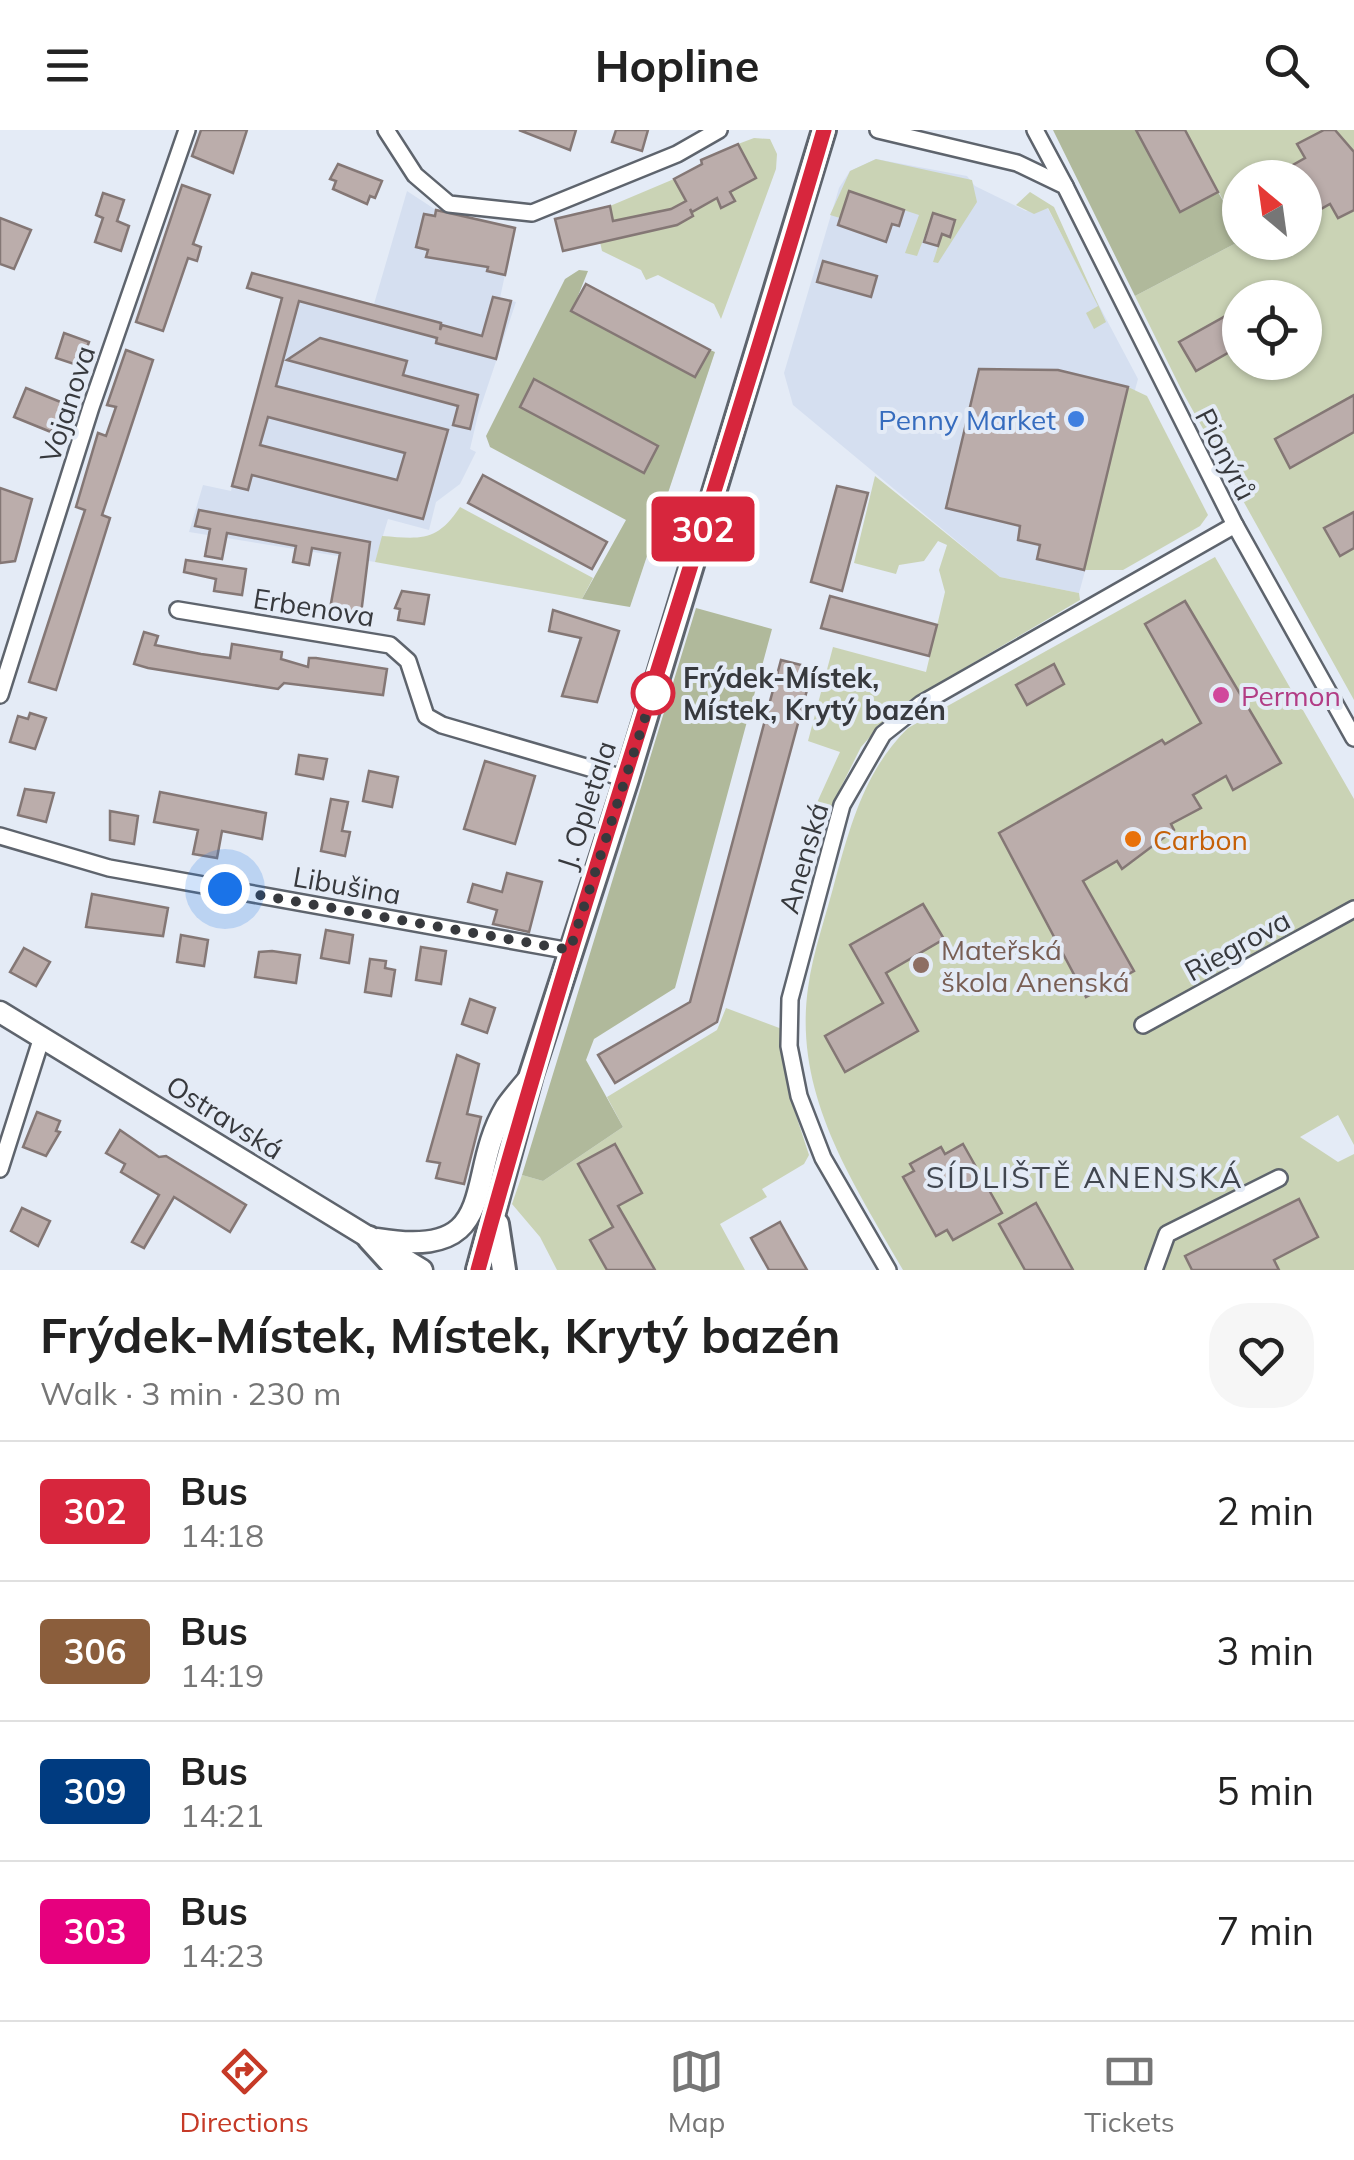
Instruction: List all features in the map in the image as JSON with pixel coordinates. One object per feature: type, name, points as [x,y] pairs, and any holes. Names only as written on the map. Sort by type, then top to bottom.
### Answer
[{"type":"main road","name":"J. Opletala","points":[[478,1270],[570,950],[627,779],[824,130]]},
{"type":"main road","points":[[495,1206],[504,1270]]},
{"type":"main road","points":[[370,1238],[398,1270]]},
{"type":"street","name":"Vojanova","points":[[0,695],[91,407],[187,130]]},
{"type":"street","points":[[386,130],[415,175],[448,204],[532,212],[677,154],[719,130]]},
{"type":"street","points":[[878,130],[1017,163],[1065,186]]},
{"type":"street","name":"Pionýrů","points":[[1036,130],[1235,525],[1354,738]]},
{"type":"street","name":"Anenská","points":[[888,1270],[823,1158],[799,1096],[789,1046],[790,999],[842,804],[883,734],[920,704],[1235,525]]},
{"type":"street","name":"Erbenova","points":[[178,610],[390,645],[408,660],[426,716],[442,725],[627,779]]},
{"type":"street","name":"Libušina","points":[[0,836],[109,868],[570,950]]},
{"type":"street","name":"Riegrova","points":[[1143,1025],[1354,909]]},
{"type":"street","name":"Ostravská","points":[[0,1012],[422,1270]]},
{"type":"street","points":[[0,1169],[42,1037]]},
{"type":"street","points":[[370,1238],[403,1244],[436,1242],[454,1234],[472,1210],[504,1110],[532,1076]]},
{"type":"street","points":[[1154,1270],[1167,1234],[1279,1178]]},
{"type":"shaded area","points":[[876,159],[967,176],[975,186],[1026,211],[1047,207],[1138,379],[1079,593],[1000,577],[793,405],[784,373],[839,188],[850,171]]},
{"type":"shaded area","points":[[407,191],[436,210],[515,228],[500,298],[516,302],[478,415],[470,449],[476,452],[460,484],[436,502],[429,530],[388,519],[375,562],[189,532],[203,485],[231,491],[286,280],[374,304]]},
{"type":"green space","points":[[1053,130],[1136,130],[1180,212],[1218,192],[1222,199],[1222,250],[1135,296]]},
{"type":"green space","points":[[1185,130],[1354,130],[1354,700],[1182,391],[1135,296],[1222,250],[1222,260],[1322,260],[1322,160],[1222,160],[1222,198]]},
{"type":"green space","points":[[754,138],[770,139],[777,154],[776,169],[721,319],[714,304],[658,275],[646,280],[641,270],[602,251],[600,242],[613,221],[610,206],[674,179],[686,201],[671,209],[693,216],[692,212],[717,198],[734,201],[730,191],[738,144]]},
{"type":"green space","points":[[876,159],[972,180],[977,202],[938,263],[933,262],[942,234],[950,236],[933,214],[917,256],[905,253],[919,215],[849,192],[840,218],[830,215],[850,171]]},
{"type":"green space","points":[[1030,192],[1054,207],[1106,322],[1094,329],[1086,313],[1098,306],[1048,208],[1034,214],[1016,205]]},
{"type":"green space","points":[[579,270],[588,271],[572,311],[695,377],[710,350],[715,352],[630,607],[582,599],[626,520],[490,447],[486,436],[565,279]]},
{"type":"green space","points":[[1128,387],[1147,396],[1208,515],[1200,526],[1123,570],[1084,570]]},
{"type":"green space","points":[[875,476],[1000,577],[1079,593],[1080,600],[895,709],[861,747],[829,811],[815,807],[840,752],[808,741],[833,647],[926,672],[945,592],[939,570],[947,545],[938,541],[924,561],[899,565],[896,574],[854,563]]},
{"type":"green space","points":[[460,507],[593,578],[582,599],[375,562],[382,536],[427,536],[444,527]]},
{"type":"green space","points":[[1215,557],[1354,799],[1354,1145],[1338,1115],[1300,1137],[1338,1162],[1354,1154],[1354,1270],[903,1270],[831,1136],[809,1065],[806,1027],[813,960],[862,798],[881,761],[908,728]]},
{"type":"green space","points":[[696,608],[772,629],[675,988],[594,1039],[586,1060],[623,1127],[543,1181],[522,1175]]},
{"type":"green space","points":[[726,1008],[782,1029],[789,1094],[809,1155],[804,1164],[762,1189],[767,1197],[720,1224],[745,1270],[557,1270],[540,1237],[512,1204],[522,1175],[543,1181],[623,1127],[607,1097],[717,1030]]},
{"type":"building","points":[[201,130],[247,130],[233,173],[192,156]]},
{"type":"building","points":[[519,130],[576,130],[570,150]]},
{"type":"building","points":[[616,130],[648,130],[642,151],[612,142]]},
{"type":"building","points":[[1136,130],[1185,130],[1218,192],[1180,212]]},
{"type":"building","points":[[1324,130],[1335,130],[1354,152],[1354,210],[1338,218],[1330,204],[1322,208],[1322,160],[1302,160],[1305,158],[1297,144]]},
{"type":"building","points":[[738,144],[756,178],[730,192],[735,201],[721,208],[717,198],[692,212],[690,209],[693,216],[677,225],[563,251],[555,219],[610,206],[613,221],[671,209],[686,201],[674,179],[702,164],[701,160]]},
{"type":"building","points":[[338,164],[382,181],[375,198],[370,196],[367,204],[333,189],[336,181],[330,179]]},
{"type":"building","points":[[182,185],[210,195],[193,244],[201,247],[197,261],[188,258],[163,331],[136,322]]},
{"type":"building","points":[[849,191],[904,210],[899,226],[892,224],[886,242],[838,225]]},
{"type":"building","points":[[103,193],[124,200],[117,221],[129,226],[121,251],[95,242],[103,218],[96,215]]},
{"type":"building","points":[[436,210],[515,228],[505,275],[487,271],[488,267],[426,257],[428,250],[416,247],[424,214],[435,216]]},
{"type":"building","points":[[933,213],[955,220],[950,237],[942,234],[938,246],[924,242]]},
{"type":"building","points":[[0,218],[31,230],[14,269],[0,264]]},
{"type":"building","points":[[823,261],[877,276],[871,297],[817,282]]},
{"type":"building","points":[[252,273],[441,323],[440,330],[442,325],[482,336],[493,297],[511,301],[496,359],[436,343],[437,338],[299,301],[276,386],[448,430],[423,519],[252,475],[248,490],[232,486],[282,298],[247,288]],"holes":[[[268,417],[405,453],[397,480],[260,445]]]},
{"type":"building","points":[[586,284],[710,350],[695,377],[571,311]]},
{"type":"building","points":[[1222,318],[1222,356],[1196,371],[1179,342]]},
{"type":"building","points":[[64,333],[89,342],[80,366],[56,358]]},
{"type":"building","points":[[320,338],[407,361],[403,375],[478,395],[470,429],[453,425],[458,406],[287,360]]},
{"type":"building","points":[[126,350],[153,360],[102,515],[110,518],[56,690],[29,682],[85,510],[76,507],[98,433],[106,436],[116,407],[107,405]]},
{"type":"building","points":[[979,369],[1058,370],[1128,387],[1084,570],[1037,559],[1040,545],[1018,540],[1020,526],[946,508]]},
{"type":"building","points":[[534,379],[658,446],[644,473],[520,407]]},
{"type":"building","points":[[26,388],[68,405],[58,428],[53,427],[51,432],[14,417]]},
{"type":"building","points":[[1354,395],[1354,432],[1290,468],[1275,439]]},
{"type":"building","points":[[483,475],[607,542],[592,569],[468,503]]},
{"type":"building","points":[[837,486],[868,493],[842,591],[811,582]]},
{"type":"building","points":[[0,488],[32,499],[15,561],[0,563]]},
{"type":"building","points":[[199,510],[370,542],[361,614],[330,609],[340,553],[312,548],[309,565],[293,562],[296,546],[227,533],[222,559],[205,556],[210,529],[195,526]]},
{"type":"building","points":[[1354,512],[1354,548],[1340,556],[1324,528]]},
{"type":"building","points":[[186,560],[246,569],[242,595],[214,591],[216,579],[184,572]]},
{"type":"building","points":[[402,591],[429,595],[424,624],[398,620],[400,609],[395,608]]},
{"type":"building","points":[[830,596],[937,625],[929,656],[821,628]]},
{"type":"building","points":[[1185,601],[1281,763],[1233,790],[1226,776],[1193,795],[1201,808],[1171,824],[1174,830],[1122,869],[1117,861],[1083,881],[1134,971],[1086,997],[999,833],[1162,740],[1165,744],[1201,723],[1145,624]]},
{"type":"building","points":[[553,610],[619,631],[597,702],[562,696],[581,638],[549,631]]},
{"type":"building","points":[[144,632],[158,636],[155,645],[201,654],[230,658],[232,644],[282,652],[281,659],[308,667],[309,658],[316,658],[387,669],[383,695],[284,683],[278,689],[148,668],[134,664]]},
{"type":"building","points":[[781,660],[813,668],[717,1022],[615,1083],[598,1055],[690,1002]]},
{"type":"building","points":[[1054,664],[1064,684],[1027,705],[1016,685]]},
{"type":"building","points":[[30,713],[46,718],[35,749],[10,742],[18,716],[28,719]]},
{"type":"building","points":[[299,755],[327,759],[323,779],[296,774]]},
{"type":"building","points":[[485,761],[535,776],[515,844],[464,829]]},
{"type":"building","points":[[369,771],[398,777],[392,807],[363,801]]},
{"type":"building","points":[[25,789],[54,793],[46,822],[18,815]]},
{"type":"building","points":[[160,792],[266,813],[262,839],[222,831],[217,858],[193,854],[198,830],[154,822]]},
{"type":"building","points":[[331,799],[348,802],[342,831],[350,832],[345,856],[321,851]]},
{"type":"building","points":[[110,811],[138,816],[134,844],[110,840]]},
{"type":"building","points":[[507,873],[542,882],[529,932],[493,924],[497,910],[468,902],[473,884],[502,892]]},
{"type":"building","points":[[92,894],[168,908],[163,936],[86,927]]},
{"type":"building","points":[[923,904],[944,939],[886,973],[918,1031],[845,1072],[825,1036],[883,1003],[850,945]]},
{"type":"building","points":[[326,930],[353,935],[349,963],[321,958]]},
{"type":"building","points":[[181,935],[208,940],[204,966],[177,962]]},
{"type":"building","points":[[421,947],[446,951],[441,984],[416,980]]},
{"type":"building","points":[[24,948],[50,962],[36,986],[10,972]]},
{"type":"building","points":[[259,952],[300,955],[296,983],[255,977]]},
{"type":"building","points":[[370,959],[386,961],[385,968],[395,970],[391,996],[365,992]]},
{"type":"building","points":[[470,999],[495,1008],[487,1033],[462,1024]]},
{"type":"building","points":[[457,1055],[479,1064],[467,1114],[481,1117],[464,1184],[436,1178],[440,1163],[427,1161]]},
{"type":"building","points":[[37,1112],[60,1121],[56,1131],[60,1132],[46,1156],[23,1147]]},
{"type":"building","points":[[120,1130],[159,1157],[166,1156],[246,1205],[230,1232],[174,1197],[144,1248],[132,1242],[159,1195],[121,1172],[125,1164],[106,1153]]},
{"type":"building","points":[[615,1144],[642,1193],[618,1206],[655,1270],[607,1270],[590,1240],[613,1227],[578,1164]]},
{"type":"building","points":[[963,1144],[1002,1213],[953,1240],[947,1230],[936,1236],[903,1177],[914,1171],[910,1164],[941,1147],[945,1154]]},
{"type":"building","points":[[1299,1199],[1318,1237],[1274,1260],[1279,1270],[1192,1270],[1185,1256]]},
{"type":"building","points":[[1036,1203],[1073,1270],[1025,1270],[999,1224]]},
{"type":"building","points":[[22,1208],[50,1221],[38,1246],[11,1231]]},
{"type":"building","points":[[780,1222],[807,1270],[769,1270],[751,1238]]},
{"type":"bus line","name":"302","points":[[478,1270],[532,1076],[627,779],[824,130]]},
{"type":"place","name":"Penny Market","points":[[1076,419]]},
{"type":"place","name":"Frýdek-Místek, Místek, Krytý bazén","points":[[653,693]]},
{"type":"place","name":"Permon","points":[[1221,695]]},
{"type":"place","name":"Carbon","points":[[1133,839]]},
{"type":"place","name":"Mateřská škola Anenská","points":[[921,965]]},
{"type":"district","name":"SÍDLIŠTĚ ANENSKÁ","points":[[1085,1177]]},
{"type":"route","points":[[225,889],[570,950],[655,687],[653,693]]}]
